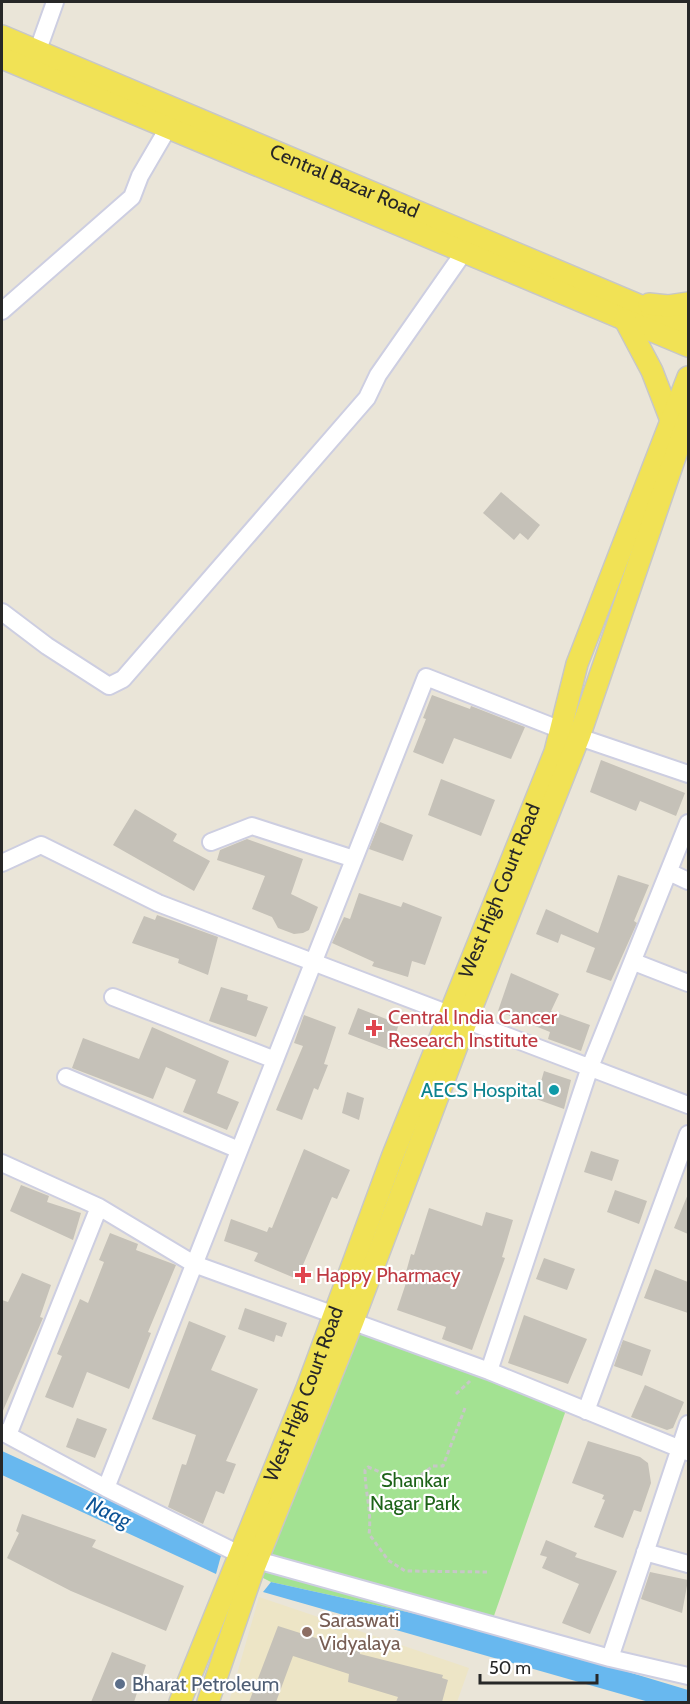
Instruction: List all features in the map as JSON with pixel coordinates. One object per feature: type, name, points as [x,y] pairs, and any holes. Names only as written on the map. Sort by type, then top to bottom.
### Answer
[{"type":"main road","name":"Central Bazar Road","points":[[2,36],[35,61],[168,128],[464,252],[629,311],[688,326]]},
{"type":"main road","name":"Central Bazar Road","points":[[2,58],[35,61],[629,311],[688,346]]},
{"type":"main road","points":[[683,425],[652,371],[629,311],[688,303]]},
{"type":"main road","name":"West High Court Road","points":[[458,1018],[579,737],[683,425],[688,377]]},
{"type":"main road","name":"West High Court Road","points":[[180,1702],[248,1557],[458,1018],[555,752],[577,664],[683,425]]},
{"type":"main road","name":"West High Court Road","points":[[208,1702],[248,1557]]},
{"type":"street","points":[[35,61],[55,2]]},
{"type":"street","points":[[2,311],[132,197],[140,176],[168,128]]},
{"type":"street","points":[[2,612],[46,646],[109,686],[123,679],[367,398],[378,375],[464,252]]},
{"type":"street","points":[[106,1488],[426,677],[579,737],[688,774]]},
{"type":"street","points":[[489,1371],[590,1067],[688,823]]},
{"type":"street","points":[[211,842],[252,826],[354,859]]},
{"type":"street","points":[[2,864],[41,845],[158,903],[688,1105]]},
{"type":"street","points":[[669,872],[688,880]]},
{"type":"street","points":[[634,962],[688,983]]},
{"type":"street","points":[[114,997],[275,1060]]},
{"type":"street","points":[[66,1077],[239,1150]]},
{"type":"street","points":[[585,1411],[688,1134]]},
{"type":"street","points":[[3,1168],[99,1207],[194,1264],[489,1371],[684,1450]]},
{"type":"street","points":[[99,1207],[4,1433],[106,1488],[248,1557],[610,1658],[688,1676]]},
{"type":"street","points":[[610,1658],[645,1552],[684,1450],[688,1424]]},
{"type":"street","points":[[645,1552],[688,1564]]},
{"type":"path","points":[[465,1408],[443,1466],[433,1466],[409,1484],[368,1467],[365,1470],[365,1492],[372,1515],[369,1534],[388,1560],[405,1571],[487,1572]]},
{"type":"shaded area","name":"Saraswati Vidyalaya","points":[[259,1597],[469,1668],[457,1702],[229,1702]]},
{"type":"green space","name":"Shankar Nagar Park","points":[[355,1325],[566,1410],[489,1630],[271,1582],[257,1575]]},
{"type":"water","name":"Naag","points":[[2,1451],[222,1552],[216,1574],[2,1475]]},
{"type":"water","points":[[271,1582],[489,1630],[688,1690],[688,1702],[649,1702],[263,1592]]},
{"type":"building","points":[[501,492],[540,525],[528,540],[520,533],[514,540],[483,513]]},
{"type":"building","points":[[432,695],[470,709],[471,706],[525,727],[511,759],[454,738],[443,764],[413,752],[426,719],[423,718]]},
{"type":"building","points":[[601,760],[685,793],[676,816],[640,801],[636,811],[590,792]]},
{"type":"building","points":[[441,779],[495,800],[481,836],[428,815]]},
{"type":"building","points":[[135,809],[177,834],[173,841],[210,861],[194,891],[113,845]]},
{"type":"building","points":[[380,822],[413,835],[403,861],[369,849]]},
{"type":"building","points":[[247,839],[303,859],[291,894],[318,907],[309,930],[294,934],[278,928],[272,917],[252,909],[265,876],[217,860],[220,850]]},
{"type":"building","points":[[618,875],[649,885],[634,921],[637,923],[611,981],[586,972],[595,948],[561,934],[558,943],[536,934],[546,909],[598,933]]},
{"type":"building","points":[[359,893],[401,907],[403,902],[442,917],[425,965],[412,961],[408,977],[372,966],[374,962],[332,943],[344,917],[350,919]]},
{"type":"building","points":[[157,915],[218,937],[208,975],[178,963],[179,959],[132,943],[144,916],[155,920]]},
{"type":"building","points":[[511,973],[559,994],[551,1011],[590,1025],[581,1051],[548,1039],[550,1032],[498,1011]]},
{"type":"building","points":[[221,987],[248,995],[247,1000],[268,1007],[256,1037],[209,1021]]},
{"type":"building","points":[[358,1008],[399,1024],[390,1050],[348,1034]]},
{"type":"building","points":[[304,1015],[336,1027],[324,1064],[328,1065],[318,1090],[314,1088],[302,1120],[276,1110],[303,1046],[294,1043]]},
{"type":"building","points":[[152,1027],[229,1061],[217,1093],[239,1102],[227,1130],[183,1112],[196,1080],[166,1067],[153,1099],[72,1068],[83,1038],[139,1059]]},
{"type":"building","name":"AECS Hospital","points":[[544,1071],[571,1080],[564,1109],[536,1099]]},
{"type":"building","points":[[347,1092],[364,1098],[359,1120],[342,1113]]},
{"type":"building","points":[[304,1149],[350,1170],[337,1199],[332,1197],[297,1279],[254,1261],[258,1253],[224,1241],[231,1219],[267,1232],[269,1227],[272,1228]]},
{"type":"building","points":[[591,1151],[619,1160],[612,1181],[584,1172]]},
{"type":"building","points":[[21,1185],[49,1196],[47,1202],[81,1213],[73,1240],[10,1211]]},
{"type":"building","points":[[615,1190],[647,1201],[639,1224],[607,1212]]},
{"type":"building","points":[[688,1194],[688,1234],[674,1228]]},
{"type":"building","points":[[429,1208],[482,1226],[486,1212],[513,1220],[502,1257],[505,1258],[472,1350],[442,1339],[446,1327],[397,1310],[408,1277],[405,1276],[411,1254],[414,1255]]},
{"type":"building","points":[[110,1233],[138,1244],[136,1250],[176,1265],[148,1332],[151,1333],[129,1389],[87,1372],[73,1408],[45,1397],[62,1356],[57,1354],[80,1299],[88,1303],[104,1262],[99,1260]]},
{"type":"building","points":[[544,1258],[575,1269],[567,1290],[536,1279]]},
{"type":"building","points":[[655,1269],[688,1282],[688,1313],[644,1298]]},
{"type":"building","points":[[22,1273],[51,1285],[40,1317],[43,1318],[2,1413],[2,1300],[8,1302]]},
{"type":"building","points":[[245,1308],[287,1323],[282,1337],[276,1335],[274,1342],[238,1329]]},
{"type":"building","points":[[524,1315],[587,1339],[568,1384],[508,1363]]},
{"type":"building","points":[[189,1321],[226,1336],[211,1370],[258,1389],[226,1461],[236,1464],[224,1494],[216,1491],[203,1524],[168,1507],[182,1464],[186,1465],[196,1435],[152,1419]]},
{"type":"building","points":[[623,1340],[651,1350],[642,1376],[614,1366]]},
{"type":"building","points":[[645,1385],[684,1402],[673,1428],[667,1430],[631,1417]]},
{"type":"building","points":[[77,1418],[107,1429],[95,1458],[66,1447]]},
{"type":"building","points":[[588,1441],[640,1457],[648,1463],[651,1483],[641,1512],[634,1510],[623,1538],[594,1527],[605,1500],[602,1499],[604,1495],[572,1483]]},
{"type":"building","points":[[22,1514],[96,1540],[92,1547],[184,1586],[166,1631],[71,1591],[7,1558],[19,1533],[16,1531]]},
{"type":"building","points":[[546,1540],[577,1553],[575,1557],[617,1571],[590,1634],[562,1623],[579,1584],[542,1568],[547,1557],[540,1555]]},
{"type":"building","points":[[650,1572],[688,1580],[682,1613],[641,1599]]},
{"type":"building","name":"Saraswati Vidyalaya","points":[[278,1626],[360,1652],[360,1654],[443,1675],[442,1678],[448,1680],[442,1702],[396,1702],[398,1697],[348,1682],[349,1674],[293,1656],[276,1702],[249,1702]]},
{"type":"building","name":"Bharat Petroleum","points":[[112,1652],[146,1665],[134,1702],[91,1702]]},
{"type":"place","name":"Central India Cancer Research Institute","points":[[374,1028]]},
{"type":"place","name":"AECS Hospital","points":[[554,1090]]},
{"type":"place","name":"Happy Pharmacy","points":[[303,1275]]},
{"type":"place","name":"Saraswati Vidyalaya","points":[[307,1632]]},
{"type":"place","name":"Bharat Petroleum","points":[[120,1684]]}]
